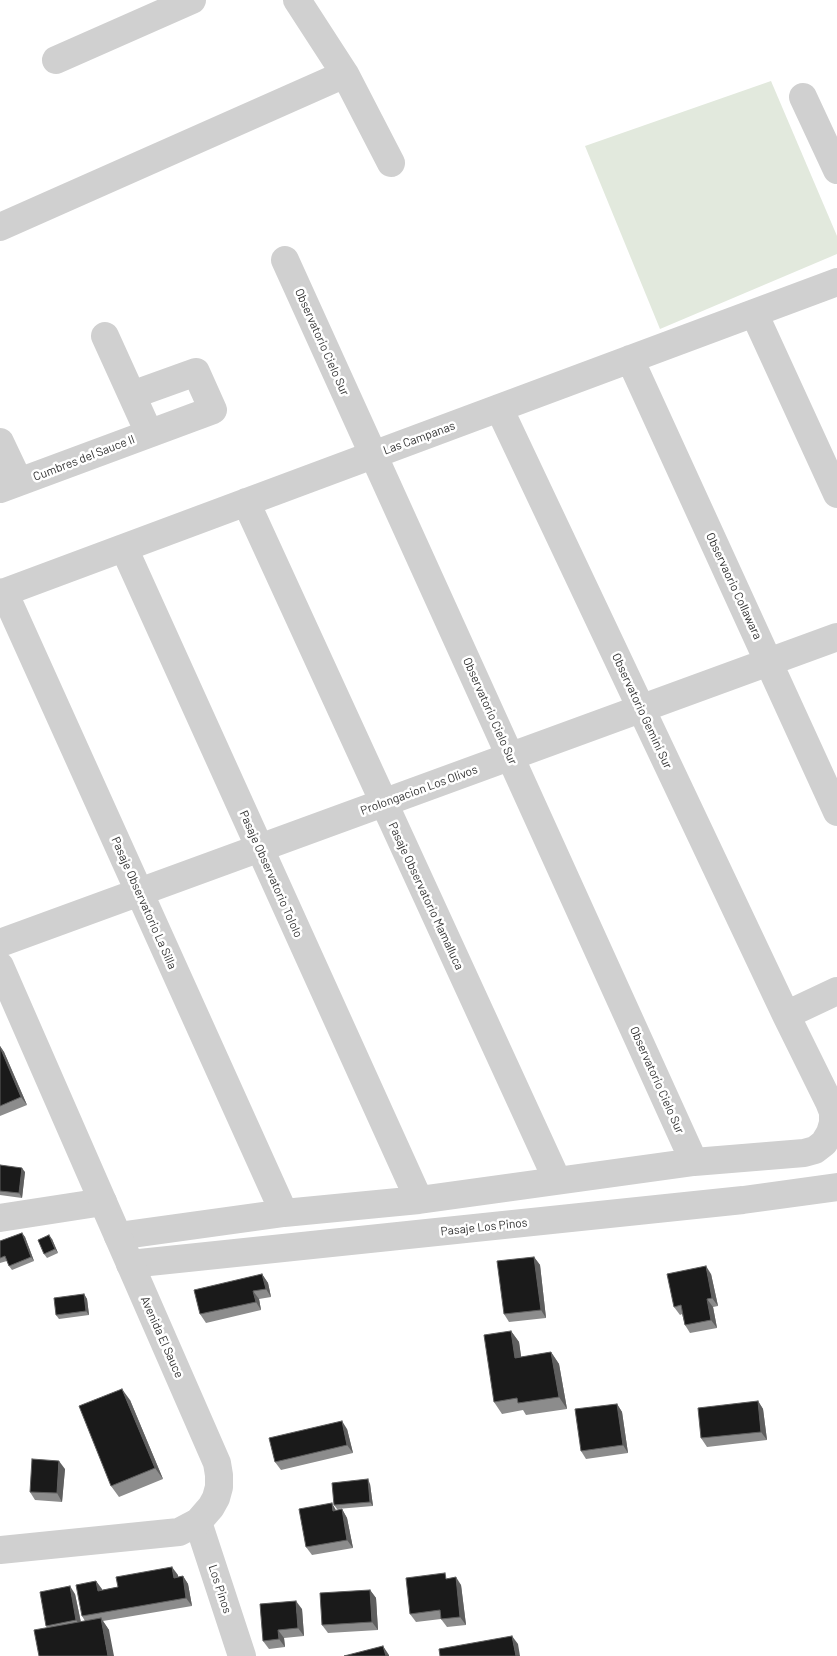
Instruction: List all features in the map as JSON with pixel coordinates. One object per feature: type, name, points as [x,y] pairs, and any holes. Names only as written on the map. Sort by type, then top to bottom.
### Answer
[{"type":"street","points":[[56,60],[192,0]]},
{"type":"street","points":[[297,0],[346,74],[391,163]]},
{"type":"street","points":[[0,227],[346,74]]},
{"type":"street","points":[[803,97],[837,170]]},
{"type":"street","name":"Observatorio Cielo Sur","points":[[285,260],[694,1162]]},
{"type":"street","name":"Las Campanas","points":[[2,593],[837,282]]},
{"type":"street","points":[[754,313],[837,494]]},
{"type":"street","name":"Cumbres del Sauce II","points":[[105,336],[149,433]]},
{"type":"street","name":"Observaorio Collawara","points":[[630,360],[837,812]]},
{"type":"street","name":"Cumbres del Sauce II","points":[[0,442],[9,486],[213,410],[196,372],[132,395]]},
{"type":"street","name":"Observatorio Gemini Sur","points":[[118,1236],[284,1213],[419,1200],[694,1162],[804,1153],[815,1150],[824,1143],[830,1133],[833,1123],[833,1112],[499,408]]},
{"type":"street","name":"Pasaje Observatorio Mamalluca","points":[[246,502],[557,1180]]},
{"type":"street","name":"Pasaje Observatorio Tololo","points":[[124,548],[419,1200]]},
{"type":"street","name":"Pasaje Observatorio La Silla","points":[[2,593],[284,1213]]},
{"type":"street","name":"Prolongacion Los Olivos","points":[[0,943],[837,637]]},
{"type":"street","name":"Avenida El Sauce","points":[[0,966],[217,1462],[219,1475],[219,1487],[216,1498],[205,1515],[198,1522],[179,1532],[0,1550]]},
{"type":"street","points":[[786,1015],[837,991]]},
{"type":"street","name":"Pasaje Los Pinos","points":[[130,1264],[743,1200],[837,1187]]},
{"type":"street","points":[[0,1218],[103,1202]]},
{"type":"street","name":"Los Pinos","points":[[198,1522],[242,1656]]},
{"type":"shaded area","points":[[771,81],[837,236],[837,254],[660,329],[585,146]]},
{"type":"building","points":[[0,1047],[21,1097],[0,1106]]},
{"type":"building","points":[[0,1165],[22,1168],[19,1193],[0,1191]]},
{"type":"building","points":[[22,1233],[31,1257],[9,1266],[5,1256],[0,1258],[0,1241]]},
{"type":"building","points":[[49,1235],[55,1249],[44,1254],[38,1240]]},
{"type":"building","points":[[534,1257],[541,1310],[504,1314],[497,1261]]},
{"type":"building","points":[[706,1266],[712,1298],[707,1299],[711,1320],[685,1325],[681,1305],[674,1307],[667,1274]]},
{"type":"building","points":[[262,1274],[266,1289],[253,1291],[256,1302],[200,1314],[194,1290]]},
{"type":"building","points":[[84,1294],[86,1311],[56,1315],[54,1298]]},
{"type":"building","points":[[511,1331],[515,1358],[551,1352],[559,1397],[518,1403],[517,1398],[494,1402],[484,1335]]},
{"type":"building","points":[[122,1389],[155,1468],[111,1486],[79,1406]]},
{"type":"building","points":[[758,1401],[761,1432],[701,1438],[698,1408]]},
{"type":"building","points":[[617,1404],[623,1445],[581,1451],[575,1409]]},
{"type":"building","points":[[342,1421],[347,1445],[275,1462],[269,1438]]},
{"type":"building","points":[[32,1459],[59,1461],[57,1493],[30,1492]]},
{"type":"building","points":[[368,1479],[370,1502],[334,1505],[332,1483]]},
{"type":"building","points":[[332,1503],[333,1511],[342,1509],[347,1540],[306,1547],[299,1509]]},
{"type":"building","points":[[172,1567],[174,1578],[183,1576],[186,1598],[82,1616],[76,1585],[96,1581],[98,1591],[118,1587],[116,1577]]},
{"type":"building","points":[[445,1573],[446,1579],[456,1577],[460,1617],[441,1619],[440,1610],[410,1614],[406,1578]]},
{"type":"building","points":[[70,1586],[76,1620],[46,1626],[40,1592]]},
{"type":"building","points":[[370,1590],[372,1622],[322,1625],[320,1593]]},
{"type":"building","points":[[296,1601],[298,1628],[278,1630],[279,1639],[263,1641],[260,1604]]},
{"type":"building","points":[[101,1618],[108,1656],[39,1656],[34,1630]]},
{"type":"building","points":[[512,1636],[516,1656],[440,1656],[439,1649]]},
{"type":"building","points":[[383,1646],[386,1656],[344,1656]]}]
